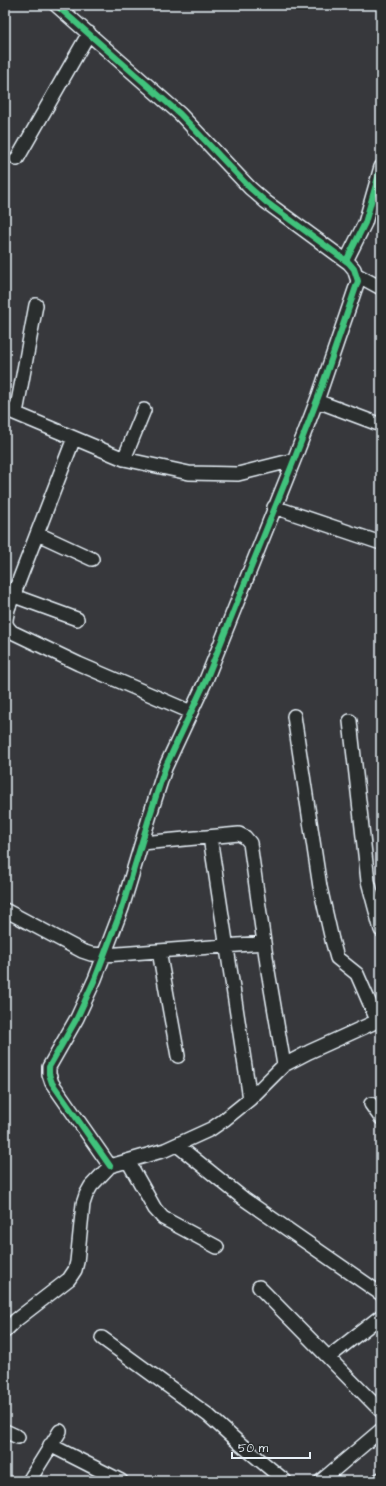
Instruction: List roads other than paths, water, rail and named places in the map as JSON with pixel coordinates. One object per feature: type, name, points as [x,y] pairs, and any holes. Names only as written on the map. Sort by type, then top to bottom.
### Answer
[{"type":"street","points":[[56,5],[180,114],[250,188],[266,202],[346,261],[354,269],[358,281],[317,401],[294,460],[206,680],[166,768],[122,908],[96,979],[78,1018],[49,1067],[49,1074],[52,1083],[110,1166]]},
{"type":"street","points":[[17,159],[89,33]]},
{"type":"street","points":[[346,261],[365,223],[381,167]]},
{"type":"street","points":[[357,275],[381,288]]},
{"type":"street","points":[[36,305],[10,411],[124,459],[189,473],[238,474],[294,460]]},
{"type":"street","points":[[317,401],[381,426]]},
{"type":"street","points":[[124,459],[144,410]]},
{"type":"street","points":[[74,438],[14,596],[7,609],[7,627],[12,632],[79,664],[191,712]]},
{"type":"street","points":[[274,507],[381,543]]},
{"type":"street","points":[[38,534],[92,559]]},
{"type":"street","points":[[14,596],[77,619]]},
{"type":"street","points":[[5,1331],[16,1320],[69,1279],[75,1270],[83,1204],[86,1195],[91,1186],[110,1166],[165,1150],[211,1129],[250,1099],[284,1065],[379,1019],[357,974],[337,958],[320,887],[294,716]]},
{"type":"street","points":[[350,721],[368,881],[381,930]]},
{"type":"street","points":[[142,843],[240,834],[250,843],[264,943],[284,1065]]},
{"type":"street","points":[[210,837],[228,946],[250,1099]]},
{"type":"street","points":[[5,910],[82,951],[91,954],[159,951],[264,943]]},
{"type":"street","points":[[159,951],[178,1056]]},
{"type":"street","points":[[372,1104],[381,1118]]},
{"type":"street","points":[[177,1145],[244,1199],[306,1243],[378,1287]]},
{"type":"street","points":[[128,1161],[154,1208],[163,1218],[217,1246]]},
{"type":"street","points":[[259,1287],[381,1410]]},
{"type":"street","points":[[329,1357],[381,1316]]},
{"type":"street","points":[[102,1338],[208,1415],[285,1481]]},
{"type":"street","points":[[321,1481],[381,1430]]},
{"type":"street","points":[[5,1431],[18,1437]]},
{"type":"street","points":[[28,1481],[60,1431]]},
{"type":"street","points":[[50,1445],[121,1481]]},
{"type":"street","points":[[378,1481],[381,1478]]}]
